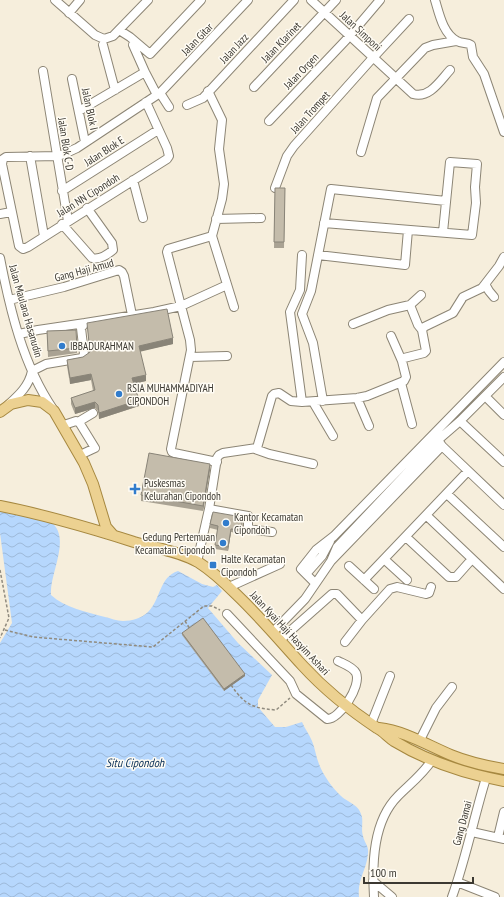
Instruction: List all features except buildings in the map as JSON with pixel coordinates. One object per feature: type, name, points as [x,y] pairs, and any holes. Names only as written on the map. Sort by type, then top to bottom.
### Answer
[{"type":"main road","points":[[4,409],[21,400],[36,400],[49,406],[57,414],[71,423],[85,452],[103,519],[107,529],[113,535]]},
{"type":"main road","points":[[0,499],[23,510]]},
{"type":"main road","name":"Jalan Kyai Haji Hasyim Ashari","points":[[0,506],[23,510],[174,552],[197,562],[229,587],[260,617],[304,667],[345,705],[395,742],[456,770],[504,781]]},
{"type":"main road","points":[[89,528],[98,526],[103,519]]},
{"type":"main road","name":"Jalan Kyai Haji Hasyim Ashari","points":[[375,726],[400,732],[460,758],[475,763],[504,769]]},
{"type":"street","points":[[55,0],[102,42],[115,90]]},
{"type":"street","points":[[68,13],[80,0]]},
{"type":"street","points":[[102,42],[113,36],[148,0]]},
{"type":"street","points":[[119,30],[150,54],[201,0]]},
{"type":"street","name":"Jalan Gitar","points":[[58,156],[71,151],[86,142],[158,94],[248,0]]},
{"type":"street","name":"Jalan Jazz","points":[[187,105],[201,99],[294,0]]},
{"type":"street","name":"Jalan Simponi","points":[[311,0],[413,94],[422,95],[430,92],[450,70]]},
{"type":"street","name":"Jalan Klarinet","points":[[254,87],[336,0]]},
{"type":"street","name":"Jalan Orgen","points":[[269,121],[350,35],[380,0]]},
{"type":"street","points":[[435,0],[447,31],[456,41]]},
{"type":"street","name":"Jalan Trompet","points":[[275,188],[287,156],[294,146],[409,19]]},
{"type":"street","points":[[361,152],[377,98],[425,48],[456,41],[471,45],[473,57],[484,74],[504,132]]},
{"type":"street","points":[[133,46],[145,72],[158,94],[169,107]]},
{"type":"street","name":"Jalan Blok C-D","points":[[43,72],[58,156],[65,222]]},
{"type":"street","points":[[79,111],[145,72]]},
{"type":"street","name":"Jalan Blok I","points":[[72,79],[86,142]]},
{"type":"street","points":[[208,91],[222,120],[219,149],[224,184],[222,199],[212,236],[234,307]]},
{"type":"street","points":[[146,102],[158,130]]},
{"type":"street","name":"Jalan NN Cipondoh","points":[[11,212],[17,242],[23,249],[28,247],[87,208],[167,159],[169,156],[167,148],[158,130]]},
{"type":"street","name":"Jalan Blok E","points":[[62,191],[158,130]]},
{"type":"street","points":[[30,156],[44,236]]},
{"type":"street","points":[[0,214],[11,212],[2,160],[6,157],[58,156]]},
{"type":"street","points":[[324,223],[472,235],[476,203],[475,187],[477,164],[450,162],[444,232]]},
{"type":"street","points":[[132,180],[143,218]]},
{"type":"street","points":[[323,401],[313,343],[302,314],[311,291],[331,189],[446,200]]},
{"type":"street","points":[[65,222],[92,258],[97,259],[107,255],[113,250],[112,243],[87,208]]},
{"type":"street","points":[[216,219],[261,218]]},
{"type":"street","points":[[318,255],[405,265],[408,230]]},
{"type":"street","points":[[212,236],[168,249],[167,252],[190,340],[190,357],[171,450],[174,453],[216,462]]},
{"type":"street","points":[[302,255],[300,290],[290,312],[302,402]]},
{"type":"street","points":[[422,330],[424,327],[453,313],[463,297],[480,290],[504,257]]},
{"type":"street","name":"Jalan Maulana Hasanudin","points":[[0,258],[14,299],[19,334],[32,371],[57,414]]},
{"type":"street","name":"Gang Haji Amud","points":[[14,299],[64,287],[119,270],[124,276],[132,315]]},
{"type":"street","points":[[485,284],[494,297]]},
{"type":"street","points":[[19,334],[154,312],[181,306],[227,285]]},
{"type":"street","points":[[353,324],[388,310],[410,306],[421,295]]},
{"type":"street","points":[[402,360],[405,357],[424,353],[426,351],[422,330],[418,325],[410,306]]},
{"type":"street","points":[[32,371],[46,364],[82,358],[84,354],[81,328],[85,323]]},
{"type":"street","points":[[255,449],[258,447],[272,396],[274,394],[279,393],[291,401],[302,402],[357,398],[367,396],[401,383],[405,380],[406,377],[402,360],[391,336]]},
{"type":"street","points":[[190,357],[227,356]]},
{"type":"street","points":[[315,583],[304,572],[322,556],[334,536],[504,362]]},
{"type":"street","name":"Jalan Maulana Hasanudin","points":[[4,409],[26,387],[32,371]]},
{"type":"street","points":[[273,632],[304,599],[331,562],[460,421],[504,377]]},
{"type":"street","points":[[401,383],[412,424]]},
{"type":"street","points":[[485,396],[504,415]]},
{"type":"street","points":[[357,398],[369,426]]},
{"type":"street","points":[[313,402],[333,436]]},
{"type":"street","points":[[71,423],[93,413]]},
{"type":"street","points":[[460,421],[504,462]]},
{"type":"street","points":[[71,423],[82,425],[95,448],[85,452]]},
{"type":"street","points":[[440,443],[504,505]]},
{"type":"street","points":[[197,562],[209,509],[218,456],[223,453],[255,449],[269,454],[313,464]]},
{"type":"street","points":[[364,580],[468,471]]},
{"type":"street","points":[[447,494],[504,547]]},
{"type":"street","points":[[209,509],[248,516],[248,528],[272,532]]},
{"type":"street","points":[[426,515],[504,589]]},
{"type":"street","points":[[406,537],[449,577],[456,577],[472,559]]},
{"type":"street","points":[[384,559],[407,580]]},
{"type":"street","points":[[229,587],[280,564]]},
{"type":"street","points":[[349,566],[374,589]]},
{"type":"street","points":[[345,642],[362,620],[390,589],[397,587],[426,594],[429,593],[431,587]]},
{"type":"street","points":[[280,640],[329,596],[335,593],[362,620]]},
{"type":"street","points":[[227,614],[290,681],[296,694],[327,719],[332,718],[345,705],[358,681],[354,670],[338,661]]},
{"type":"street","points":[[375,726],[390,676]]},
{"type":"street","points":[[420,740],[436,708],[452,687]]},
{"type":"street","points":[[374,897],[373,881],[377,835],[386,813],[391,804],[424,771],[432,760]]},
{"type":"street","name":"Gang Damai","points":[[452,897],[472,832],[486,778]]},
{"type":"street","points":[[472,832],[501,838],[504,812]]},
{"type":"street","points":[[373,881],[392,897]]},
{"type":"street","points":[[457,882],[495,897]]},
{"type":"path","points":[[0,570],[9,618],[5,630],[0,638]]},
{"type":"path","points":[[5,630],[33,637],[153,647],[204,606],[212,606],[227,614]]},
{"type":"path","points":[[185,621],[194,633]]},
{"type":"path","points":[[228,681],[242,699],[260,709],[276,710],[296,694]]},
{"type":"water","name":"Situ Cipondoh","points":[[0,511],[51,522],[57,529],[60,537],[60,547],[51,586],[51,595],[76,609],[118,621],[137,619],[148,612],[152,607],[167,578],[178,571],[202,584],[213,587],[217,585],[222,591],[208,608],[238,643],[272,675],[258,700],[258,707],[275,727],[286,727],[302,722],[312,741],[318,761],[326,777],[338,793],[359,809],[361,813],[362,834],[368,851],[366,865],[359,885],[359,897],[0,897],[0,643],[12,623],[0,533]]},
{"type":"place","name":"IBBADURAHMAN","points":[[62,346]]},
{"type":"place","name":"RSIA MUHAMMADIYAH CIPONDOH","points":[[119,394]]},
{"type":"place","name":"Puskesmas Kelurahan Cipondoh","points":[[135,489]]},
{"type":"place","name":"Kantor Kecamatan Cipondoh","points":[[226,523]]},
{"type":"place","name":"Gedung Pertemuan Kecamatan Cipondoh","points":[[223,543]]},
{"type":"place","name":"Halte Kecamatan Cipondoh","points":[[213,565]]}]
